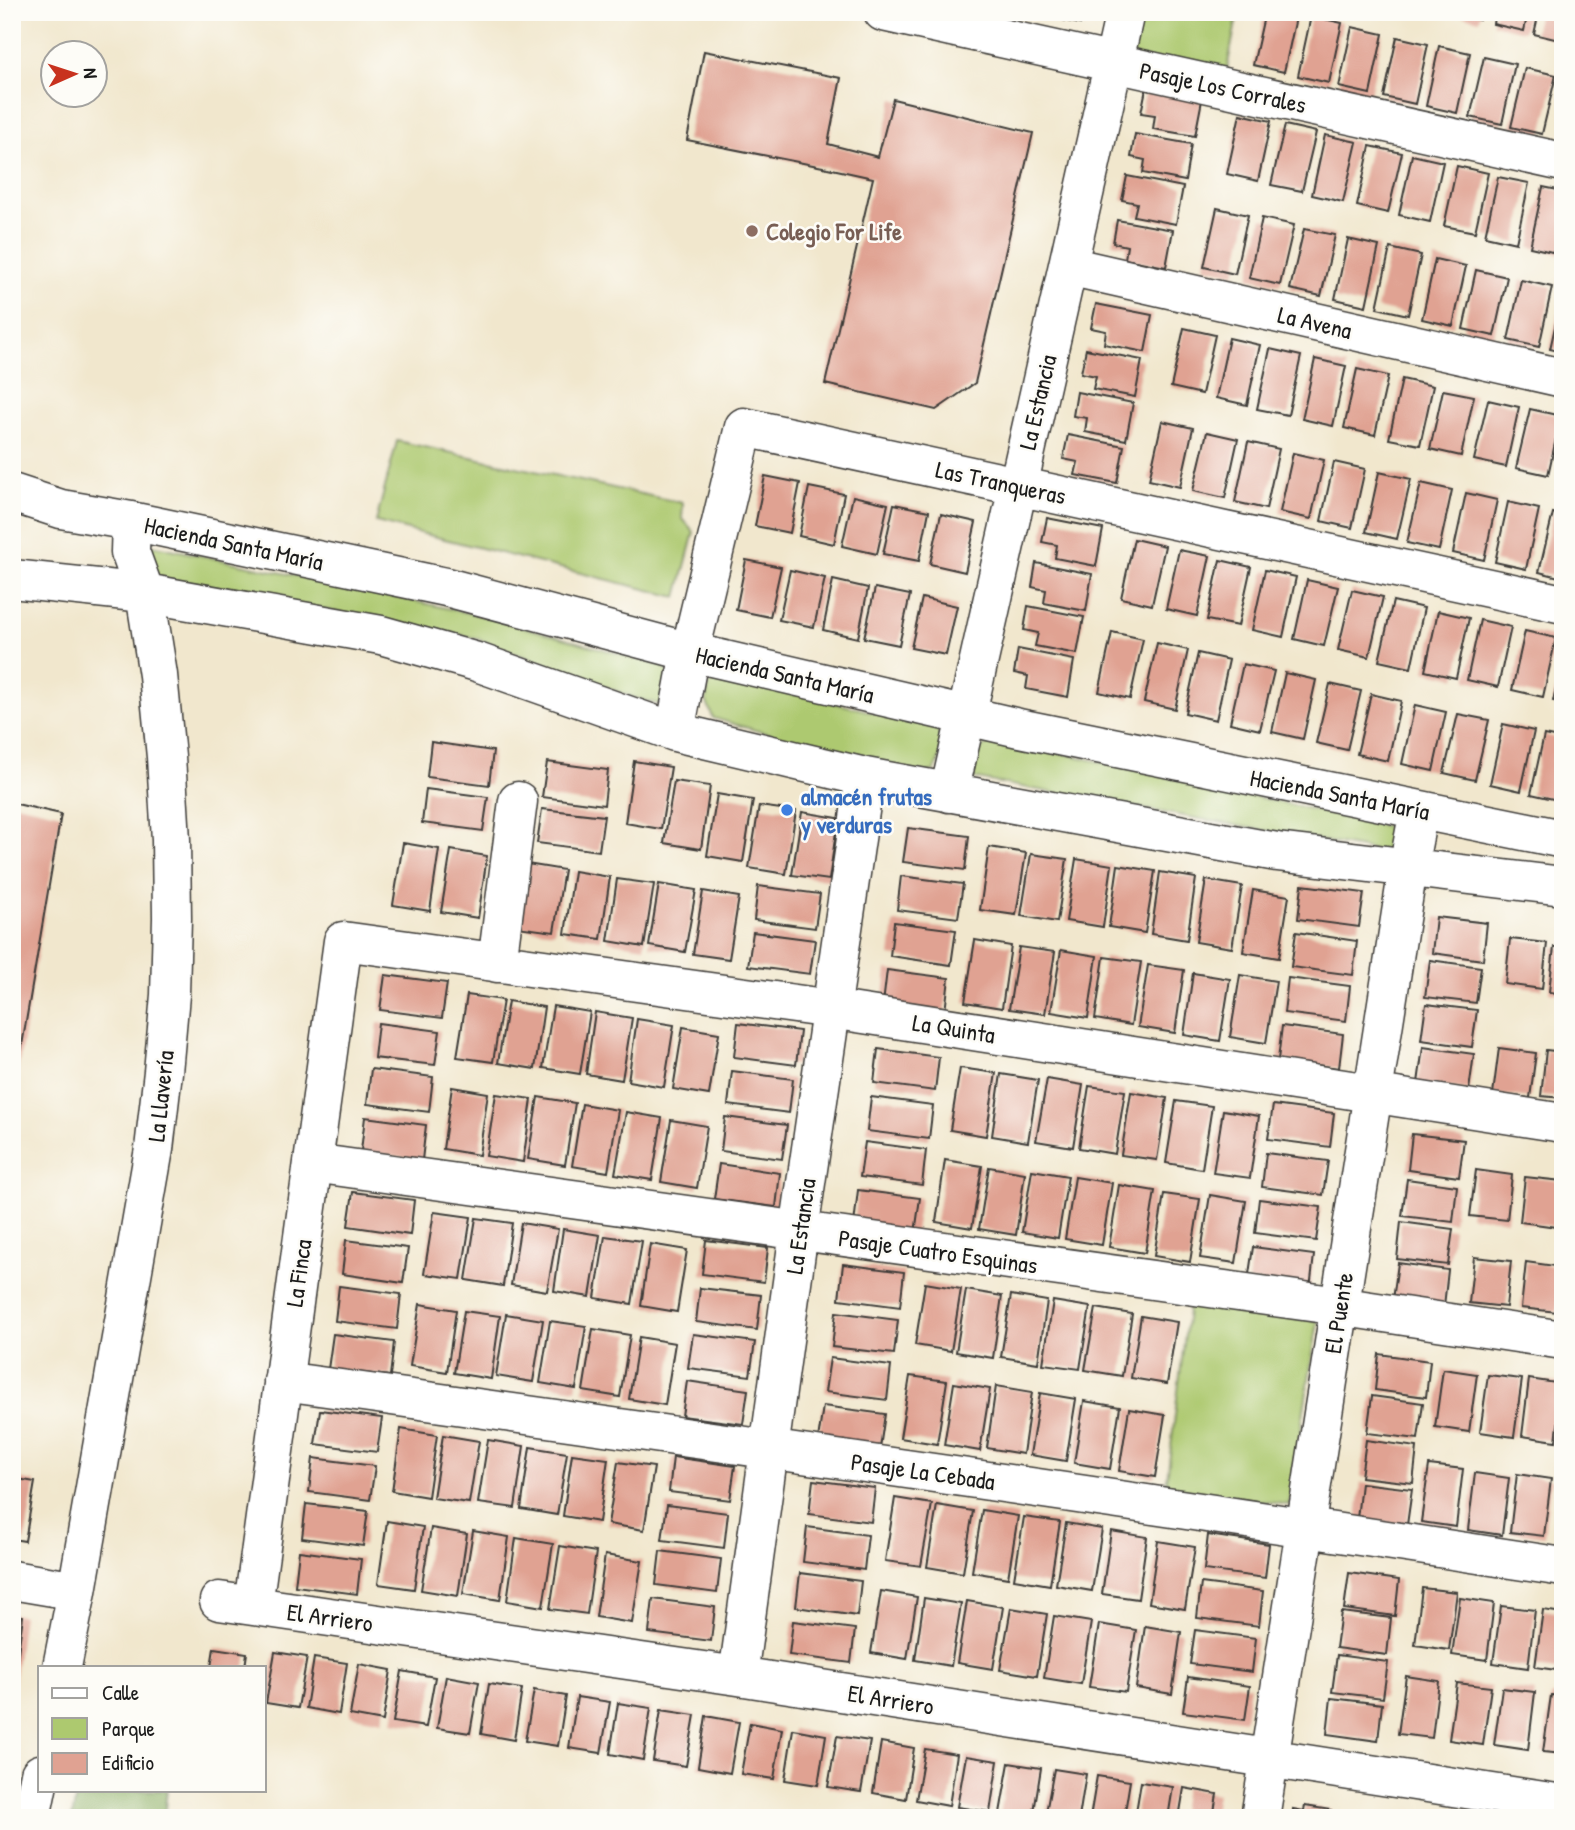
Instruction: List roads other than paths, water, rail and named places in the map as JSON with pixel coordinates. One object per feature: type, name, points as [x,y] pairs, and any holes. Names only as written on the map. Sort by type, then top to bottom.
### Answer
[{"type":"street","name":"Pasaje Los Corrales","points":[[883,12],[1563,162]]},
{"type":"street","name":"La Estancia","points":[[949,793],[1125,12]]},
{"type":"street","name":"La Avena","points":[[1068,266],[1563,378]]},
{"type":"street","name":"Las Tranqueras","points":[[674,732],[690,652],[744,427],[1563,604]]},
{"type":"street","name":"Hacienda Santa María","points":[[12,493],[61,509],[131,521],[446,587],[690,652],[1019,729],[1563,839]]},
{"type":"street","name":"La Llavería","points":[[62,1666],[154,1149],[170,995],[172,918],[168,785],[158,675],[145,593],[130,552],[131,521]]},
{"type":"street","points":[[12,579],[145,593],[380,635],[477,662],[674,732],[865,777],[1277,852],[1563,886]]},
{"type":"street","name":"La Estancia","points":[[738,1676],[865,777]]},
{"type":"street","points":[[497,962],[518,801]]},
{"type":"street","name":"El Puente","points":[[1261,1818],[1339,1306],[1419,810]]},
{"type":"street","name":"La Quinta","points":[[343,941],[831,1009],[1563,1123]]},
{"type":"street","name":"La Finca","points":[[236,1604],[283,1381],[343,941]]},
{"type":"street","name":"Pasaje Cuatro Esquinas","points":[[313,1163],[1339,1306],[1563,1340]]},
{"type":"street","name":"Pasaje La Cebada","points":[[283,1381],[769,1448],[1563,1567]]},
{"type":"street","points":[[12,1580],[77,1591]]},
{"type":"street","name":"El Arriero","points":[[236,1604],[738,1676],[1563,1804]]},
{"type":"place","name":"Colegio For Life","points":[[752,231]]},
{"type":"place","name":"almacén frutas y verduras","points":[[787,810]]}]
